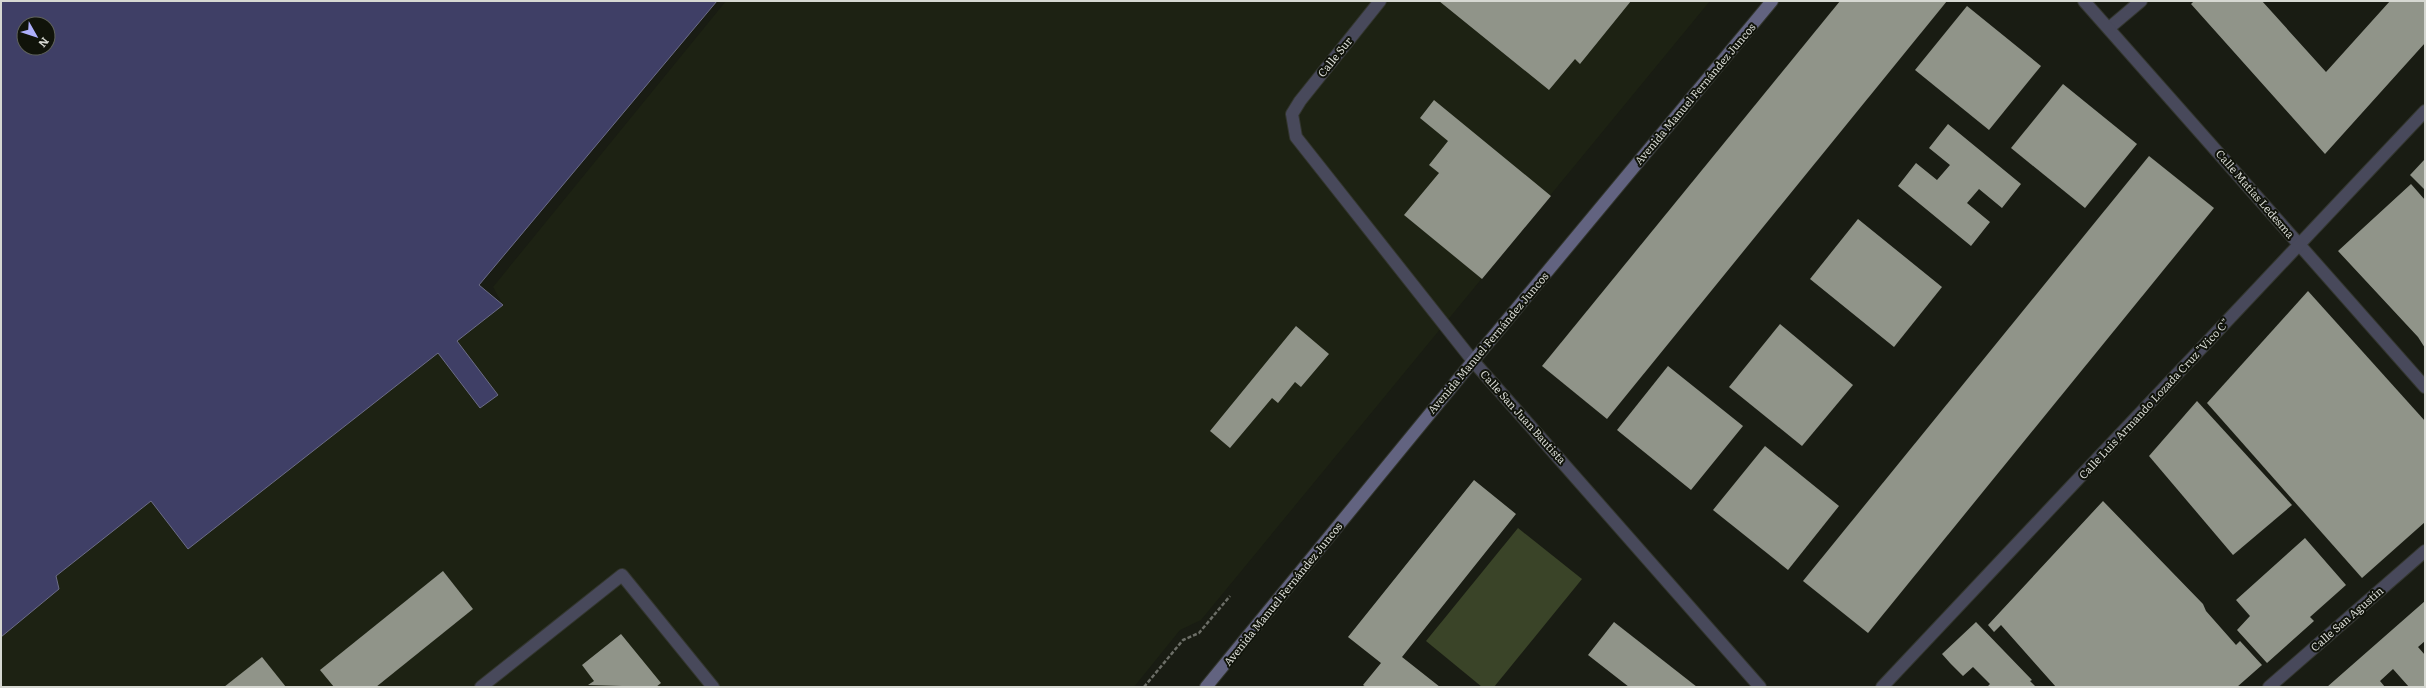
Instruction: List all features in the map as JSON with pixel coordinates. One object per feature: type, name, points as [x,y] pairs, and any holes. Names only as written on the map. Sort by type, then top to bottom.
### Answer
[{"type":"main road","name":"Avenida Manuel Fernández Juncos","points":[[1206,687],[1472,361],[1772,1]]},
{"type":"street","name":"Calle Sur","points":[[1292,114],[1300,101],[1380,1]]},
{"type":"street","name":"Calle Matías Ledesma","points":[[2084,1],[2425,387]]},
{"type":"street","points":[[2109,28],[2141,1]]},
{"type":"street","name":"Calle Luis Armando Lozada Cruz \"Vico C\"","points":[[1882,687],[2425,111]]},
{"type":"street","name":"Calle San Juan Bautista","points":[[1292,114],[1296,137],[1472,361],[1760,687]]},
{"type":"street","name":"Calle San Agustín","points":[[2269,687],[2425,551]]},
{"type":"street","points":[[481,687],[622,575],[713,687]]},
{"type":"path","points":[[1144,687],[1183,640],[1200,633],[1230,596]]},
{"type":"shaded area","points":[[726,1],[1710,1],[1201,620],[1180,630],[1134,687],[1,687],[1,637],[59,589],[56,576],[151,500],[188,549],[438,353],[480,408],[497,395],[457,341],[503,305],[493,287]]},
{"type":"green space","points":[[1518,528],[1582,579],[1494,687],[1482,687],[1426,641]]},
{"type":"water","points":[[1,1],[717,1],[479,285],[503,305],[457,341],[498,395],[480,408],[438,353],[188,549],[151,501],[56,576],[59,589],[1,637]]},
{"type":"building","points":[[1439,1],[1631,1],[1580,64],[1575,59],[1549,90]]},
{"type":"building","points":[[1840,1],[1947,1],[1607,419],[1542,366]]},
{"type":"building","points":[[2194,1],[2262,1],[2326,72],[2390,1],[2425,1],[2425,43],[2325,154],[2191,4]]},
{"type":"building","points":[[1967,6],[2041,66],[1989,130],[1915,70]]},
{"type":"building","points":[[2063,84],[2137,144],[2085,208],[2011,148]]},
{"type":"building","points":[[1434,100],[1551,196],[1482,279],[1404,215],[1439,173],[1429,165],[1448,141],[1420,118]]},
{"type":"building","points":[[1948,124],[2021,184],[2002,208],[1979,189],[1967,203],[1990,222],[1971,246],[1898,186],[1916,163],[1937,180],[1950,165],[1929,148]]},
{"type":"building","points":[[2149,156],[2214,208],[1868,633],[1803,581]]},
{"type":"building","points":[[2425,159],[2425,190],[2410,175]]},
{"type":"building","points":[[2411,184],[2425,200],[2425,348],[2418,337],[2338,251]]},
{"type":"building","points":[[1858,219],[1942,287],[1894,347],[1810,279]]},
{"type":"building","points":[[2308,291],[2425,421],[2425,522],[2362,578],[2207,403]]},
{"type":"building","points":[[1780,324],[1853,385],[1802,446],[1729,387]]},
{"type":"building","points":[[1296,326],[1329,354],[1301,387],[1295,382],[1278,403],[1272,398],[1230,448],[1210,431]]},
{"type":"building","points":[[1668,366],[1743,426],[1691,490],[1617,430]]},
{"type":"building","points":[[2197,401],[2292,505],[2233,555],[2149,456]]},
{"type":"building","points":[[1765,446],[1839,506],[1788,570],[1713,510]]},
{"type":"building","points":[[1474,480],[1516,514],[1402,657],[1440,687],[1366,687],[1363,685],[1381,663],[1348,637]]},
{"type":"building","points":[[2103,501],[2203,604],[2206,611],[2236,645],[2240,641],[2262,665],[2237,687],[2056,687],[2001,625],[1994,632],[1988,625]]},
{"type":"building","points":[[2305,538],[2346,585],[2310,617],[2314,621],[2267,663],[2237,630],[2250,616],[2236,600]]},
{"type":"building","points":[[443,571],[473,609],[376,687],[334,687],[320,670]]},
{"type":"building","points":[[2425,601],[2425,641],[2418,647],[2425,655],[2425,687],[2409,687],[2393,669],[2380,681],[2385,687],[2327,687]]},
{"type":"building","points":[[1614,622],[1697,687],[1629,687],[1588,655]]},
{"type":"building","points":[[1976,622],[2032,680],[2030,681],[2036,687],[1987,687],[1990,684],[1973,667],[1963,676],[1950,663],[1942,654]]},
{"type":"building","points":[[621,634],[661,683],[656,687],[588,685],[594,681],[582,665]]},
{"type":"building","points":[[262,657],[286,687],[224,687]]}]
